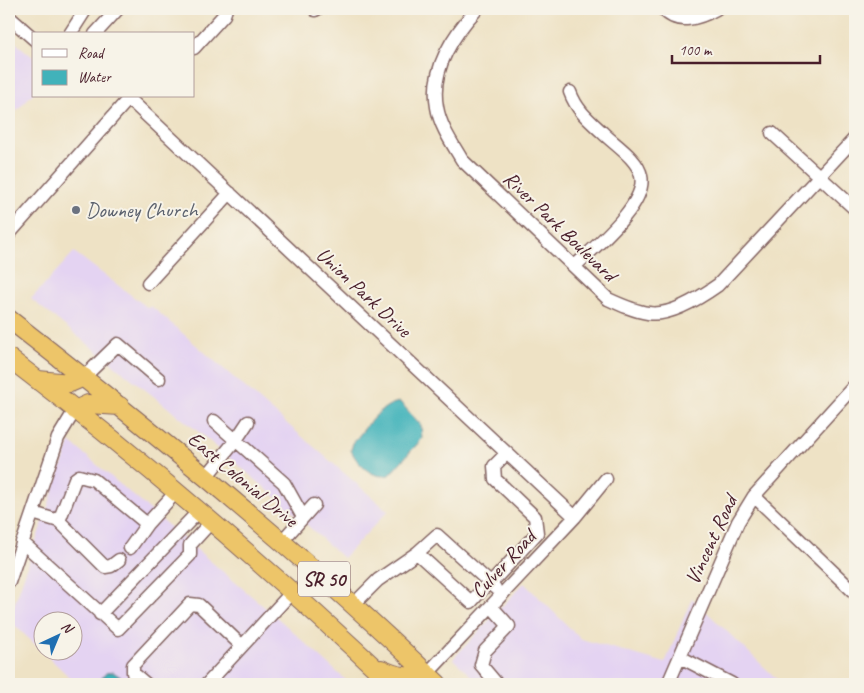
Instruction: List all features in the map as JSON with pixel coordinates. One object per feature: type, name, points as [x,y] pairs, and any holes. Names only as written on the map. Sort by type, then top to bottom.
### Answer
[{"type":"highway","name":"East Colonial Drive","points":[[9,319],[120,406],[282,541],[433,679]]},
{"type":"highway","name":"SR 50","points":[[9,358],[205,516],[292,592],[392,684]]},
{"type":"highway","points":[[38,380],[70,383],[84,377]]},
{"type":"highway","points":[[75,410],[88,404],[120,406]]},
{"type":"highway","points":[[372,665],[397,676],[433,679]]},
{"type":"street","points":[[71,32],[86,9]]},
{"type":"street","points":[[98,32],[118,9]]},
{"type":"street","points":[[195,47],[224,15],[226,9]]},
{"type":"street","name":"River Park Boulevard","points":[[477,9],[458,30],[443,57],[438,79],[437,107],[446,133],[462,160],[608,299],[631,309],[650,314],[676,308],[697,300],[718,285],[855,138]]},
{"type":"street","points":[[663,9],[667,13],[684,20],[701,18],[716,9]]},
{"type":"street","points":[[9,17],[32,37]]},
{"type":"street","points":[[570,92],[576,107],[634,162],[641,176],[641,193],[633,207],[574,266]]},
{"type":"street","points":[[9,234],[128,98]]},
{"type":"street","name":"Union Park Drive","points":[[130,98],[575,517]]},
{"type":"street","points":[[772,133],[855,209]]},
{"type":"street","points":[[148,283],[230,193]]},
{"type":"street","points":[[84,377],[118,344],[159,379]]},
{"type":"street","name":"Vincent Road","points":[[668,684],[738,522],[754,496],[855,385]]},
{"type":"street","points":[[9,582],[58,438],[75,410]]},
{"type":"street","points":[[214,421],[284,483],[303,517]]},
{"type":"street","points":[[206,477],[248,422]]},
{"type":"street","points":[[417,553],[471,602],[537,533],[535,517],[495,479],[494,466],[507,453]]},
{"type":"street","points":[[59,522],[75,478],[83,476],[94,480],[147,524]]},
{"type":"street","name":"Culver Road","points":[[433,679],[491,606],[575,517],[606,479]]},
{"type":"street","points":[[130,548],[147,524],[176,492]]},
{"type":"street","points":[[754,496],[855,593]]},
{"type":"street","points":[[282,541],[314,505]]},
{"type":"street","points":[[32,513],[59,522],[105,567],[112,566],[119,560]]},
{"type":"street","points":[[22,542],[100,614],[116,628],[119,628],[190,555],[190,545],[205,516]]},
{"type":"street","points":[[100,614],[178,534],[205,516]]},
{"type":"street","points":[[178,534],[190,545]]},
{"type":"street","points":[[353,605],[378,580],[417,553],[437,535],[502,594]]},
{"type":"street","points":[[207,684],[292,592]]},
{"type":"street","points":[[146,684],[133,673],[134,665],[190,604],[199,605],[242,646]]},
{"type":"street","points":[[491,606],[510,626],[485,651],[481,665],[497,684]]},
{"type":"street","points":[[680,657],[732,684]]},
{"type":"shaded area","points":[[9,37],[32,56],[32,94],[9,119]]},
{"type":"shaded area","points":[[74,252],[148,308],[151,306],[388,511],[343,558],[283,503],[200,433],[31,299]]},
{"type":"shaded area","points":[[70,442],[281,621],[350,684],[77,684],[52,660],[82,660],[82,610],[32,610],[32,642],[9,620]]},
{"type":"shaded area","points":[[524,583],[581,639],[665,663],[692,598],[782,684],[480,684],[453,659]]},
{"type":"water","points":[[400,402],[421,425],[422,439],[389,475],[377,475],[366,470],[357,461],[351,450],[353,443],[380,412],[386,407]]},
{"type":"water","points":[[113,672],[131,684],[97,684],[106,673]]},
{"type":"place","name":"Downey Church","points":[[76,210]]}]
